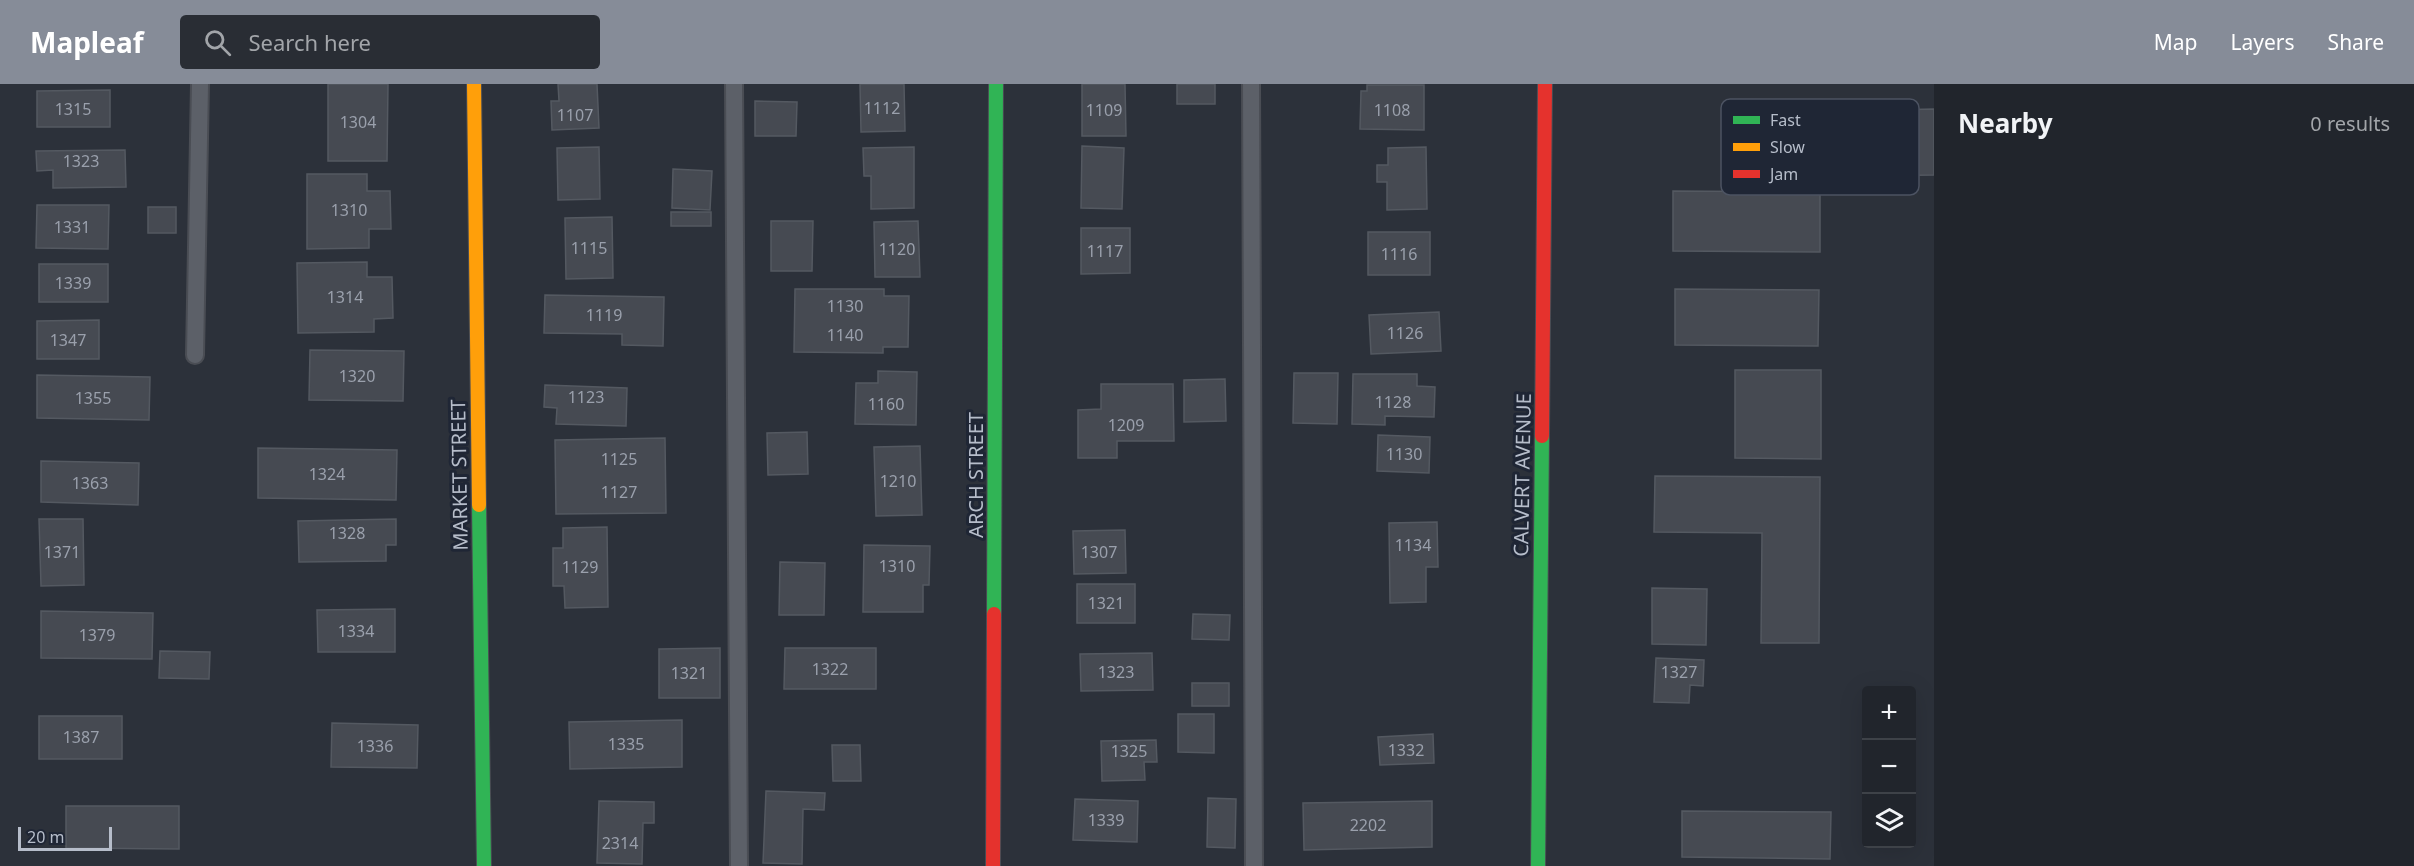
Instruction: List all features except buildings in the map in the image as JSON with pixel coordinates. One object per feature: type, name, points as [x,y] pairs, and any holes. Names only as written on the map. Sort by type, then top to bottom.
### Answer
[{"type":"street","name":"MARKET STREET","points":[[474,84],[484,866]]},
{"type":"street","name":"ARCH STREET","points":[[993,866],[996,84]]},
{"type":"street","name":"CALVERT AVENUE","points":[[1538,866],[1545,84]]},
{"type":"lane","points":[[195,355],[200,84]]},
{"type":"lane","points":[[734,84],[739,866]]},
{"type":"lane","points":[[1251,84],[1254,866]]},
{"type":"traffic: fast","points":[[994,614],[996,84]]},
{"type":"traffic: fast","points":[[1538,866],[1542,436]]},
{"type":"traffic: fast","points":[[479,505],[484,866]]},
{"type":"traffic: slow","points":[[474,84],[479,505]]},
{"type":"traffic: jam","points":[[1542,436],[1545,84]]},
{"type":"traffic: jam","points":[[993,866],[994,614]]}]
